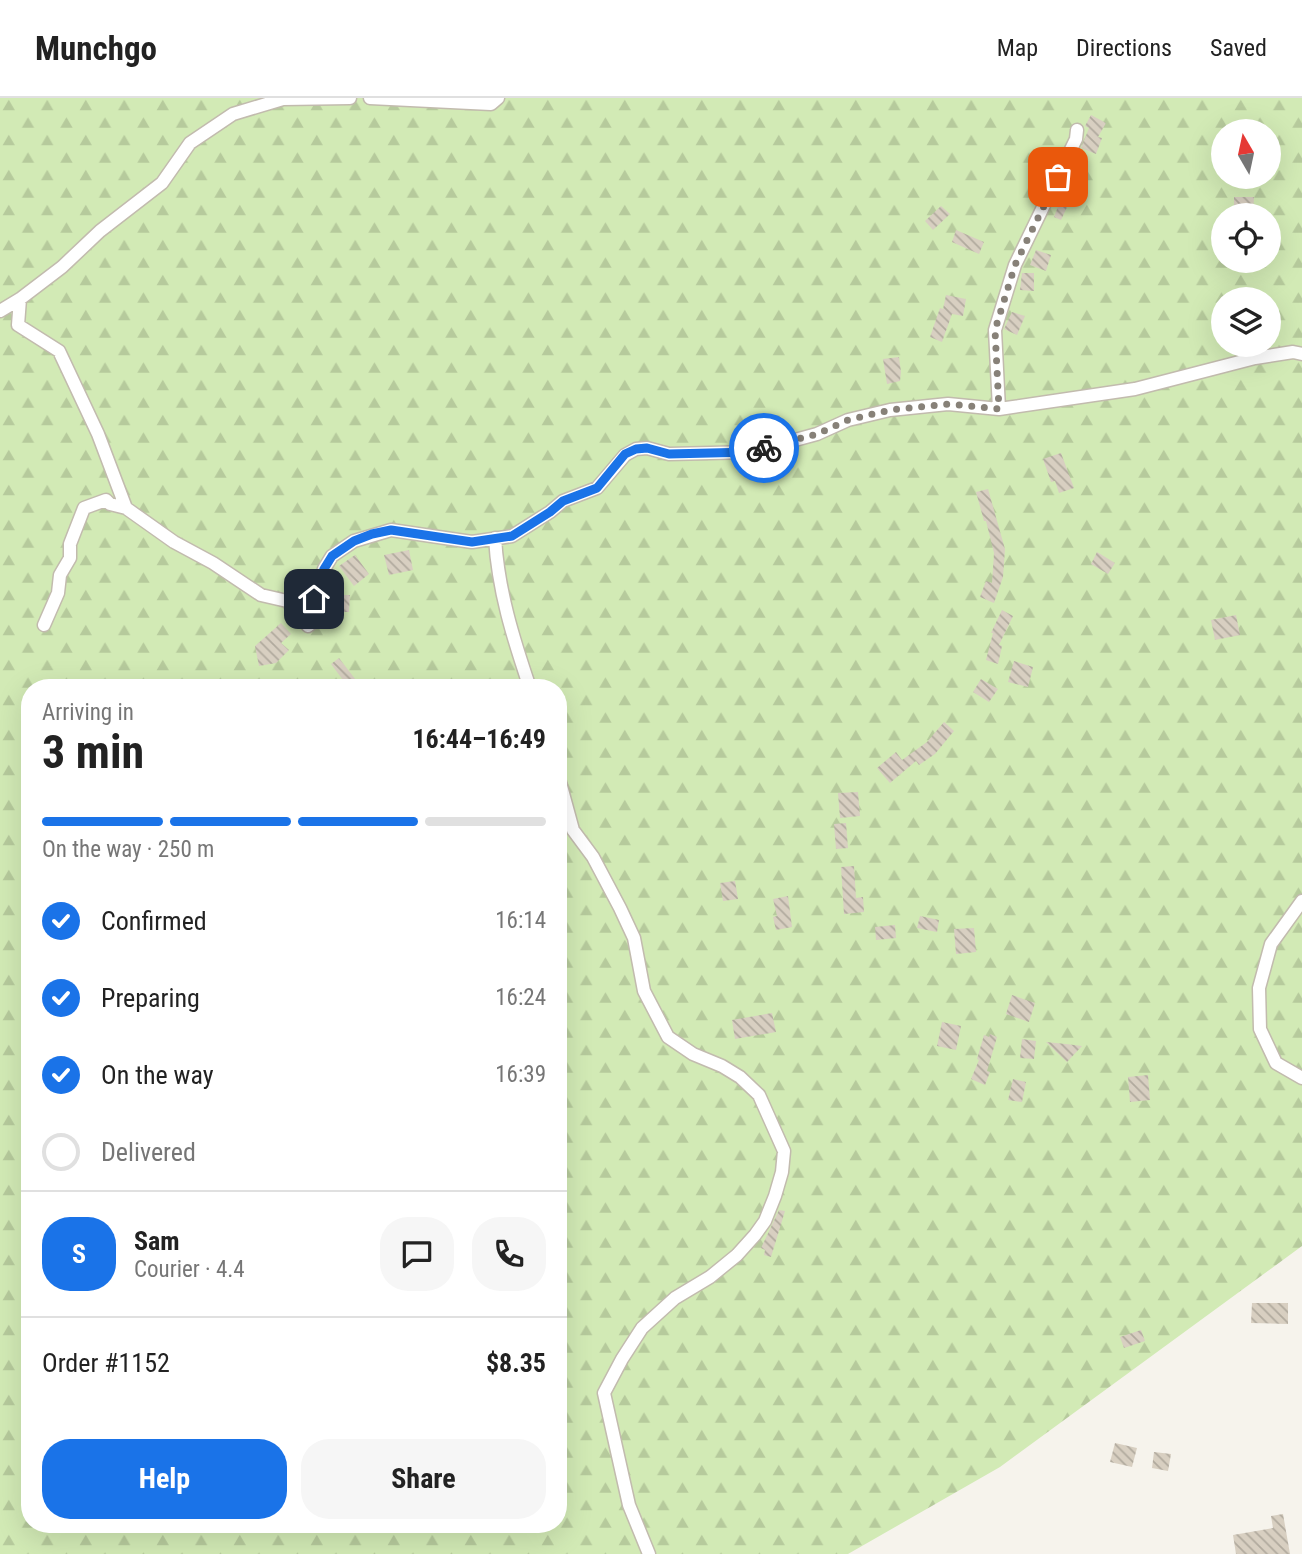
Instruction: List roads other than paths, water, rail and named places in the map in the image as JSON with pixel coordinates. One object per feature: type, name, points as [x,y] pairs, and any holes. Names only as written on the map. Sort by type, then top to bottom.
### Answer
[{"type":"street","points":[[0,311],[62,267],[100,230],[162,183],[190,143],[233,114],[283,99],[350,98]]},
{"type":"street","points":[[370,98],[492,104],[498,98]]},
{"type":"street","points":[[999,409],[995,330],[1015,265],[1076,139],[1077,130]]},
{"type":"street","points":[[20,299],[18,325],[59,351],[98,434],[126,508]]},
{"type":"street","points":[[44,625],[58,593],[60,575],[70,558],[71,544],[85,508],[106,500],[110,505],[126,508],[174,542],[213,563],[261,595],[286,601],[308,626],[317,619],[314,599],[324,569],[332,556],[354,541],[391,530],[472,542],[512,536],[563,501],[597,488],[625,454],[636,449],[647,448],[669,454],[751,452],[817,434],[848,420],[890,410],[948,404],[999,409],[1135,389],[1255,358],[1293,352],[1302,354]]},
{"type":"street","points":[[495,538],[498,573],[509,625],[527,679]]},
{"type":"street","points":[[567,808],[573,830],[593,858],[634,938],[644,991],[668,1037],[693,1054],[740,1077],[759,1095],[784,1151],[782,1172],[775,1196],[765,1221],[755,1235],[737,1255],[710,1277],[675,1298],[642,1328],[604,1393],[629,1505],[649,1554]]},
{"type":"street","points":[[1302,901],[1271,944],[1259,988],[1260,1029],[1276,1063],[1302,1078]]}]
